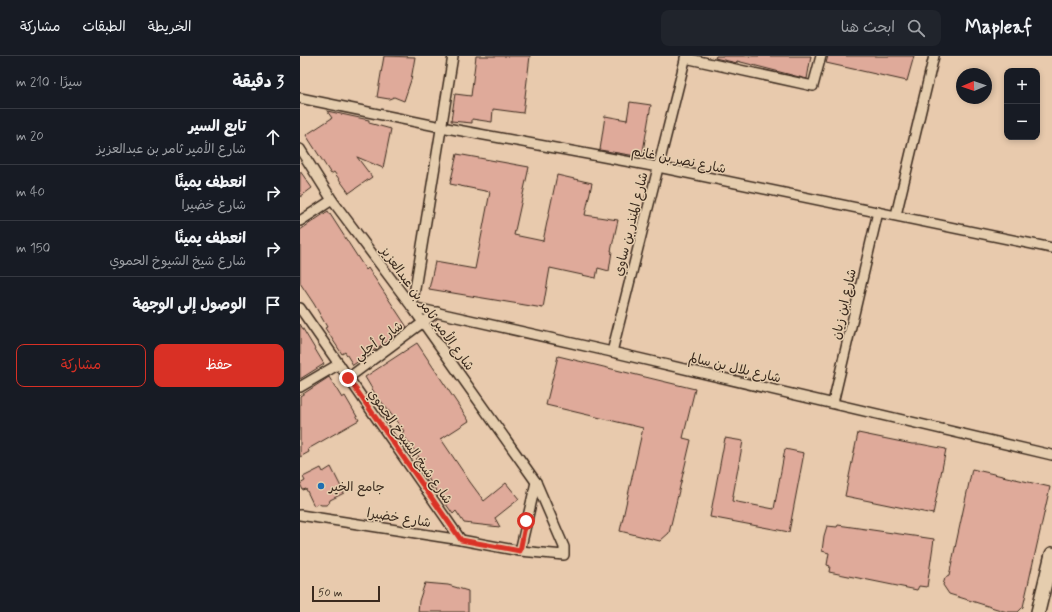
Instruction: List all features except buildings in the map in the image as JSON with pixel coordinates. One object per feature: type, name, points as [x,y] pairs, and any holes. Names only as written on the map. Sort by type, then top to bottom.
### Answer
[{"type":"main road","points":[[1038,612],[1052,554]]},
{"type":"street","points":[[412,306],[440,127],[453,56]]},
{"type":"street","points":[[686,57],[814,86],[821,56]]},
{"type":"street","points":[[896,215],[934,56]]},
{"type":"street","name":"شارع المنذر بن ساوي","points":[[612,352],[686,57]]},
{"type":"street","name":"شارع نصر بن غانم","points":[[300,98],[440,127],[658,167],[1052,248]]},
{"type":"street","name":"شارع الأمير ثامر بن عبدالعزيز","points":[[300,149],[332,200],[412,306],[536,482],[564,547],[564,555]]},
{"type":"street","points":[[300,221],[332,200]]},
{"type":"street","name":"شارع ابن زيان","points":[[832,403],[878,212]]},
{"type":"street","name":"شارع بلال بن سالم","points":[[412,306],[1052,455]]},
{"type":"street","name":"شارع شيخ الشيوخ الحموي","points":[[300,308],[461,540]]},
{"type":"street","name":"شارع أجلي","points":[[348,378],[437,312]]},
{"type":"street","points":[[300,387],[339,364]]},
{"type":"street","points":[[520,551],[536,482]]},
{"type":"street","name":"شارع خضيرا","points":[[300,514],[520,551],[564,555]]},
{"type":"place","name":"جامع الخير","points":[[321,486]]},
{"type":"route","points":[[348,378],[461,540],[520,551],[526,521]]}]
